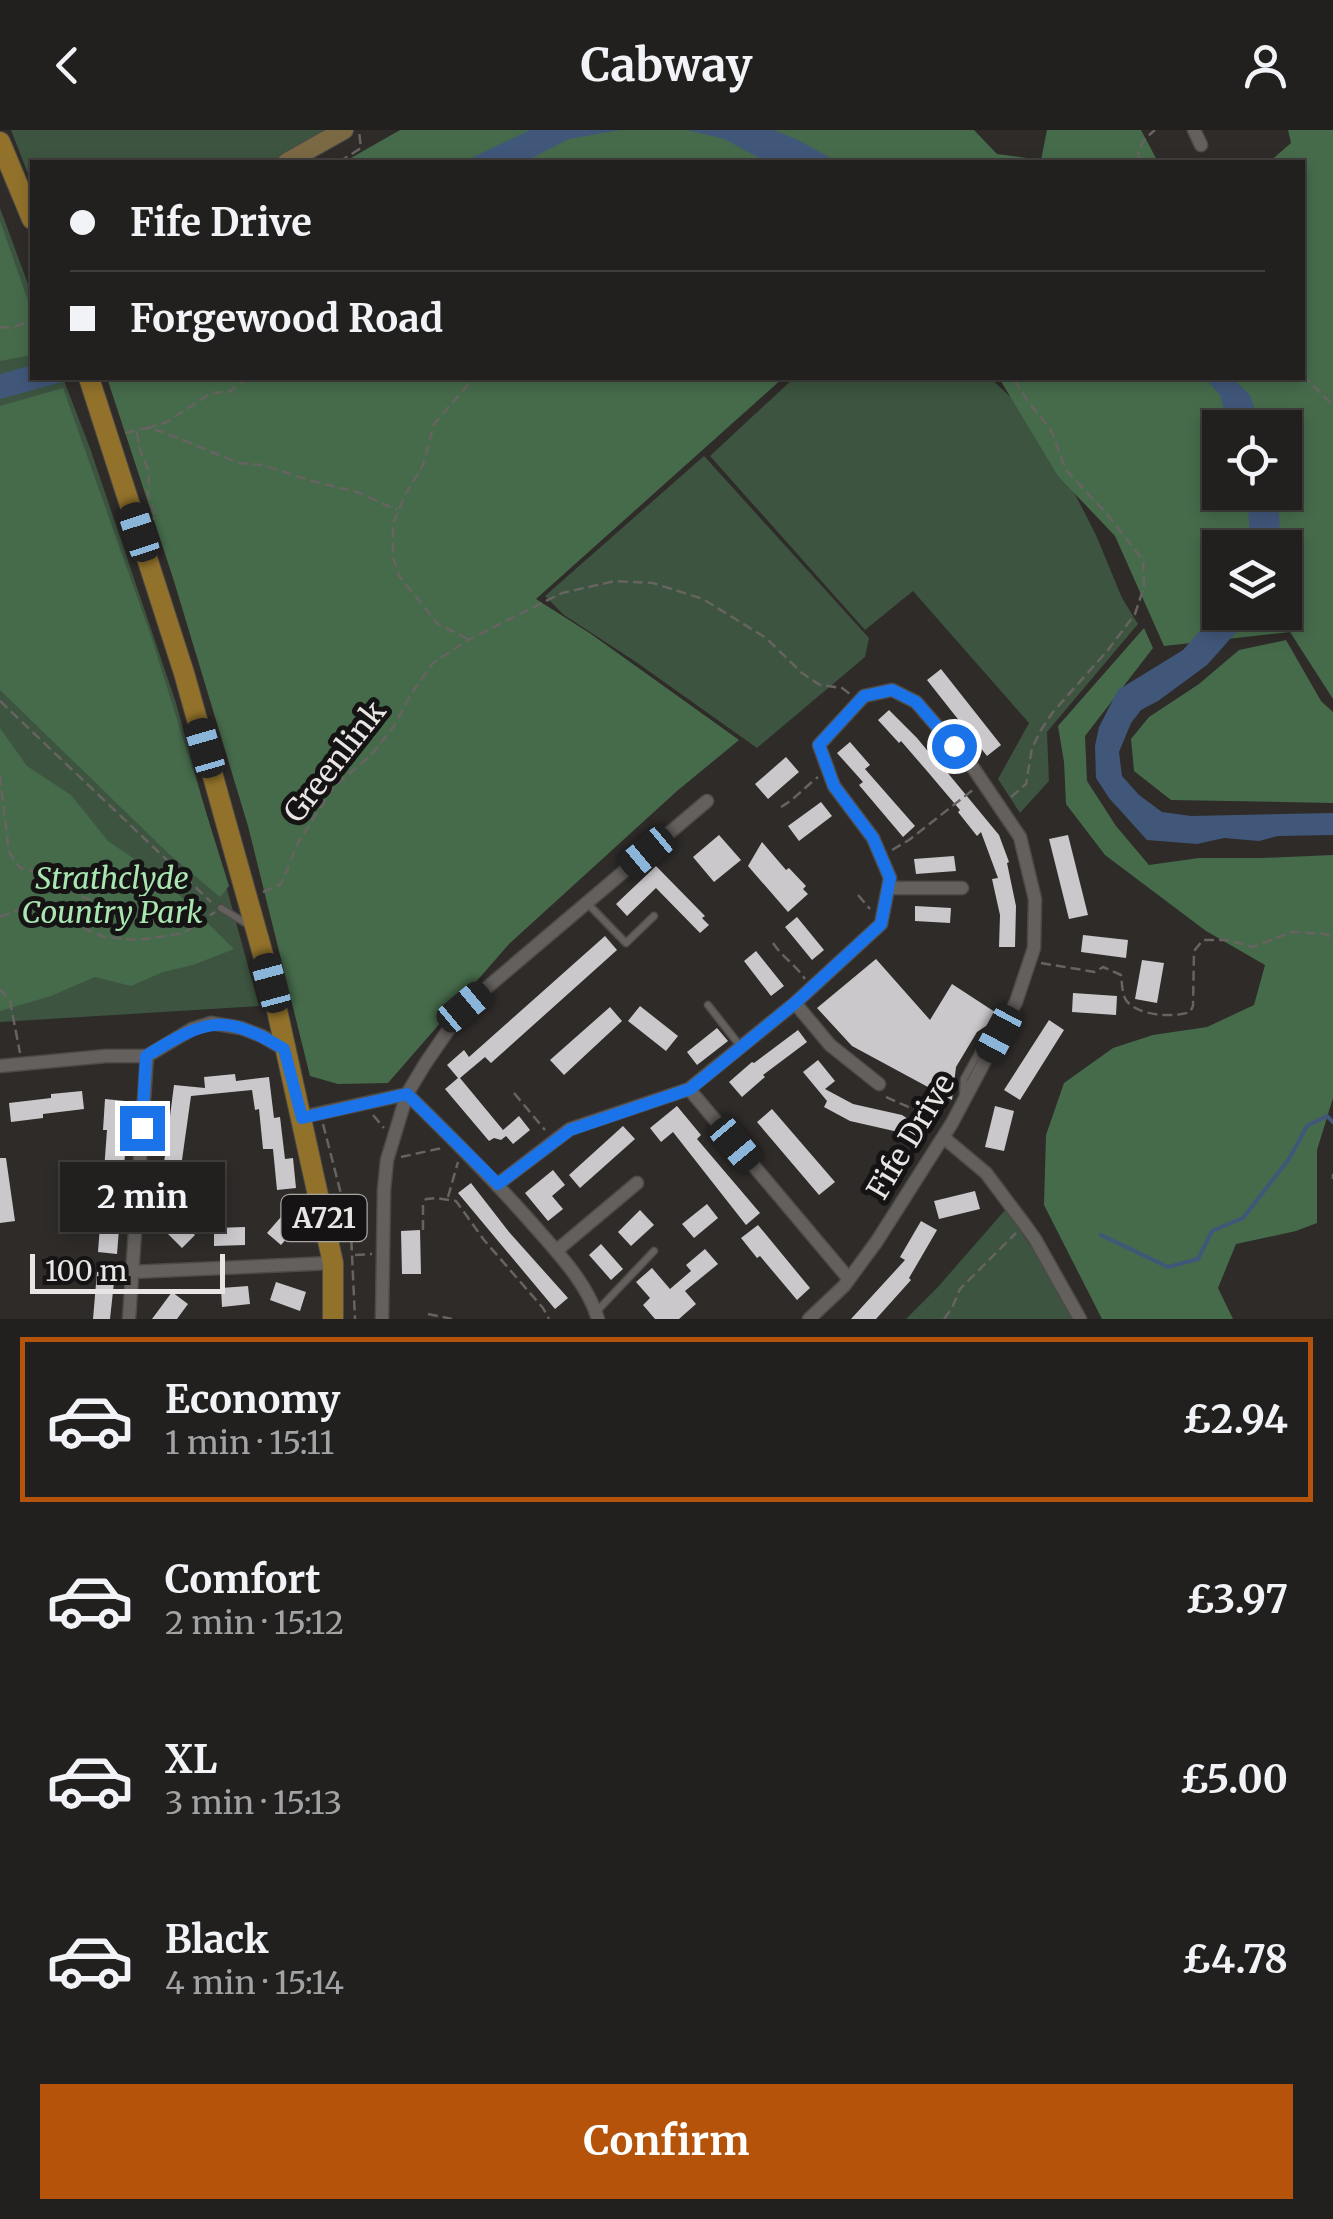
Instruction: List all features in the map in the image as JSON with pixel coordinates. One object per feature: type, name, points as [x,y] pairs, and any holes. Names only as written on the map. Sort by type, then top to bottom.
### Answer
[{"type":"main road","points":[[0,142],[30,214]]},
{"type":"main road","name":"A721","points":[[90,380],[184,673],[257,930],[284,1049],[311,1115],[343,1259],[333,1319]]},
{"type":"street","points":[[290,160],[344,130]]},
{"type":"street","points":[[1194,130],[1201,145]]},
{"type":"street","name":"Fife Drive","points":[[809,1319],[850,1279],[946,1131],[1016,1002],[1034,948],[1035,899],[1020,837],[974,768],[916,702],[892,690],[864,696],[859,701]]},
{"type":"street","points":[[498,1184],[570,1130],[690,1089],[795,1003],[881,924],[890,878],[873,838],[834,786],[819,745],[859,701]]},
{"type":"street","points":[[382,1319],[387,1160],[407,1094],[464,1007],[707,801]]},
{"type":"street","points":[[888,888],[962,888]]},
{"type":"street","points":[[795,1003],[830,1045],[878,1084]]},
{"type":"street","points":[[0,1066],[146,1056],[192,1029],[211,1023],[251,1032],[284,1049]]},
{"type":"street","points":[[129,1319],[146,1056]]},
{"type":"street","points":[[690,1089],[850,1279]]},
{"type":"street","points":[[311,1115],[407,1094]]},
{"type":"street","points":[[407,1094],[498,1184],[556,1251],[585,1290],[597,1316]]},
{"type":"street","points":[[946,1131],[986,1173],[1036,1239],[1080,1319]]},
{"type":"street","points":[[556,1251],[637,1183]]},
{"type":"street","points":[[132,1272],[343,1259]]},
{"type":"lane","points":[[587,903],[626,943],[654,916]]},
{"type":"lane","points":[[221,908],[257,930]]},
{"type":"lane","points":[[708,1005],[741,1047]]},
{"type":"lane","points":[[597,1316],[654,1251]]},
{"type":"path","points":[[343,160],[361,148],[359,130]]},
{"type":"path","points":[[1139,160],[1142,141],[1155,130]]},
{"type":"path","points":[[0,327],[12,328],[30,321]]},
{"type":"path","points":[[1305,378],[1333,405]]},
{"type":"path","points":[[108,432],[137,431],[167,422],[211,394],[229,392],[244,380]]},
{"type":"path","points":[[468,640],[438,624],[400,576],[393,556],[394,524],[422,464],[434,424],[472,380]]},
{"type":"path","points":[[1000,807],[1026,784],[1032,748],[1040,730],[1135,614],[1144,587],[1143,560],[1066,470],[1051,430],[1014,380]]},
{"type":"path","points":[[145,428],[239,463],[264,465],[356,492],[399,510]]},
{"type":"path","points":[[137,431],[156,517],[139,532]]},
{"type":"path","name":"Greenlink","points":[[248,899],[281,884],[298,843],[333,788],[370,755],[394,726],[433,663],[468,640],[562,594],[616,580],[653,582],[702,599],[766,638],[802,674],[820,685],[842,688],[859,701]]},
{"type":"path","points":[[0,700],[205,898],[221,908],[184,933],[140,940],[104,936],[31,905],[0,917]]},
{"type":"path","points":[[780,806],[794,800],[828,770]]},
{"type":"path","points":[[0,776],[9,852],[20,868],[50,875],[80,896],[108,906],[132,908],[193,927]]},
{"type":"path","points":[[881,857],[983,783]]},
{"type":"path","points":[[858,895],[881,924]]},
{"type":"path","points":[[1030,961],[1094,972],[1103,967],[1121,976],[1130,1005],[1154,1014],[1180,1015],[1190,1012],[1193,1006],[1194,952],[1204,940],[1228,940],[1253,947],[1292,932],[1333,938]]},
{"type":"path","points":[[773,943],[811,988]]},
{"type":"path","points":[[0,989],[10,1001],[22,1064]]},
{"type":"path","points":[[878,1084],[880,1094],[946,1131]]},
{"type":"path","points":[[514,1094],[554,1141]]},
{"type":"path","points":[[360,1104],[393,1138]]},
{"type":"path","points":[[311,1115],[351,1232],[343,1259],[355,1319]]},
{"type":"path","points":[[387,1160],[461,1147],[448,1199]]},
{"type":"path","points":[[423,1230],[422,1205],[426,1199],[456,1201],[548,1319]]},
{"type":"path","points":[[945,1319],[960,1289],[1025,1225]]},
{"type":"path","points":[[343,1259],[383,1254]]},
{"type":"path","points":[[428,1314],[452,1319]]},
{"type":"green space","points":[[11,130],[327,130],[274,160],[30,160],[30,179]]},
{"type":"green space","points":[[400,130],[974,130],[997,154],[1041,160],[348,160]]},
{"type":"green space","points":[[1047,130],[1141,130],[1157,160],[1041,160]]},
{"type":"green space","points":[[1288,130],[1333,130],[1333,699],[1290,632],[1164,646],[1115,536],[1058,476],[1000,380],[1305,380],[1305,160],[1271,160],[1291,143]]},
{"type":"green space","name":"Strathclyde Country Park","points":[[0,208],[30,290],[30,380],[64,380],[90,448],[176,703],[259,1006],[0,1022]]},
{"type":"green space","points":[[0,221],[30,306],[30,355],[0,361]]},
{"type":"green space","points":[[108,380],[781,380],[536,599],[739,740],[509,944],[388,1083],[338,1084],[310,1076],[248,826]]},
{"type":"green space","points":[[792,380],[992,380],[1038,422],[1138,624],[1047,732],[1049,781],[1020,813],[998,779],[1029,723],[913,591],[865,630],[710,456]]},
{"type":"green space","points":[[63,388],[151,636],[229,886],[220,897],[169,854],[0,690],[0,406]]},
{"type":"green space","points":[[704,456],[869,638],[865,657],[757,748],[564,615],[545,596]]},
{"type":"green space","points":[[1144,628],[1153,648],[1085,736],[1087,781],[1116,826],[1149,865],[1199,858],[1333,855],[1333,1098],[1317,1150],[1317,1223],[1236,1244],[1218,1288],[1233,1319],[1102,1319],[1044,1205],[1046,1135],[1064,1083],[1113,1048],[1153,1035],[1207,1027],[1254,1005],[1265,965],[1206,931],[1105,855],[1066,804],[1058,726]]},
{"type":"green space","points":[[1286,640],[1321,701],[1333,712],[1333,803],[1171,800],[1134,771],[1131,739],[1149,717],[1199,684],[1239,650]]},
{"type":"green space","points":[[0,728],[27,766],[71,795],[108,841],[161,877],[234,949],[131,986],[95,977],[51,996],[0,1011]]},
{"type":"green space","points":[[1006,1209],[1072,1319],[906,1319],[937,1288]]},
{"type":"water","points":[[530,130],[620,130],[569,139],[528,160],[467,160]]},
{"type":"water","points":[[687,130],[774,130],[834,160],[763,160],[724,139]]},
{"type":"water","points":[[30,366],[30,380],[70,380],[0,399],[0,374]]},
{"type":"water","points":[[1207,380],[1234,380],[1250,395],[1255,410],[1224,410],[1220,395]]},
{"type":"water","points":[[1248,510],[1278,510],[1278,530],[1249,530]]},
{"type":"water","points":[[1202,628],[1238,630],[1207,665],[1141,710],[1119,752],[1122,776],[1162,812],[1191,816],[1333,813],[1333,835],[1278,836],[1259,841],[1224,838],[1197,844],[1147,840],[1109,798],[1096,778],[1099,727],[1118,690],[1183,650]]},
{"type":"building","points":[[941,669],[1001,745],[987,756],[927,680]]},
{"type":"building","points":[[889,710],[999,835],[1009,862],[1016,906],[1015,947],[999,947],[1000,915],[992,879],[998,878],[981,832],[977,836],[927,771],[878,720]]},
{"type":"building","points":[[850,742],[870,765],[865,769],[915,826],[903,837],[837,753]]},
{"type":"building","points":[[786,757],[799,772],[768,799],[755,784]]},
{"type":"building","points":[[821,802],[832,816],[799,841],[788,826]]},
{"type":"building","points":[[719,835],[741,860],[714,882],[693,857]]},
{"type":"building","points":[[1068,835],[1088,915],[1069,919],[1049,839]]},
{"type":"building","points":[[762,842],[806,886],[803,889],[808,894],[788,912],[748,866]]},
{"type":"building","points":[[954,856],[956,871],[916,874],[914,859]]},
{"type":"building","points":[[656,866],[705,916],[702,918],[709,925],[700,933],[656,888],[627,916],[616,904]]},
{"type":"building","points":[[915,906],[951,908],[950,923],[915,921]]},
{"type":"building","points":[[797,917],[824,950],[812,960],[785,927]]},
{"type":"building","points":[[1083,935],[1128,940],[1126,958],[1081,952]]},
{"type":"building","points":[[605,936],[617,950],[491,1063],[485,1057],[460,1078],[503,1130],[519,1116],[530,1130],[513,1144],[506,1136],[489,1141],[445,1089],[458,1078],[447,1065],[464,1050],[469,1057]]},
{"type":"building","points":[[756,951],[784,986],[771,996],[744,961]]},
{"type":"building","points":[[876,959],[930,1020],[952,984],[998,1014],[977,1032],[956,1067],[952,1100],[852,1046],[817,1008]]},
{"type":"building","points":[[1142,960],[1164,963],[1157,1003],[1135,999]]},
{"type":"building","points":[[1073,993],[1117,996],[1116,1015],[1072,1012]]},
{"type":"building","points":[[640,1006],[678,1036],[666,1051],[628,1021]]},
{"type":"building","points":[[610,1007],[622,1021],[564,1075],[550,1060]]},
{"type":"building","points":[[1049,1020],[1064,1030],[1020,1100],[1004,1090]]},
{"type":"building","points":[[717,1028],[728,1041],[697,1065],[687,1052]]},
{"type":"building","points":[[798,1030],[807,1042],[763,1075],[742,1097],[729,1082]]},
{"type":"building","points":[[818,1060],[835,1081],[825,1089],[853,1104],[902,1115],[928,1132],[919,1147],[894,1131],[850,1121],[824,1107],[827,1101],[803,1072]]},
{"type":"building","points":[[235,1074],[236,1081],[269,1077],[274,1118],[280,1117],[285,1159],[293,1158],[296,1188],[277,1190],[273,1149],[263,1149],[259,1109],[255,1110],[252,1090],[191,1096],[180,1196],[160,1194],[174,1085],[205,1088],[204,1077]]},
{"type":"building","points":[[82,1091],[84,1109],[11,1122],[9,1103]]},
{"type":"building","points":[[105,1099],[125,1101],[121,1142],[126,1142],[117,1254],[98,1252],[107,1130],[103,1130]]},
{"type":"building","points":[[677,1106],[701,1135],[697,1139],[760,1213],[746,1225],[673,1132],[661,1142],[650,1128]]},
{"type":"building","points":[[995,1106],[1014,1111],[1004,1151],[985,1147]]},
{"type":"building","points":[[772,1109],[835,1182],[819,1195],[757,1122]]},
{"type":"building","points":[[623,1126],[635,1139],[580,1188],[569,1175]]},
{"type":"building","points":[[0,1158],[6,1158],[15,1221],[0,1223]]},
{"type":"building","points":[[553,1170],[565,1185],[552,1196],[563,1209],[548,1221],[525,1193]]},
{"type":"building","points":[[471,1183],[568,1298],[555,1309],[458,1193]]},
{"type":"building","points":[[975,1191],[980,1209],[939,1219],[934,1201]]},
{"type":"building","points":[[707,1204],[718,1218],[694,1238],[682,1224]]},
{"type":"building","points":[[287,1210],[301,1222],[281,1245],[267,1233]]},
{"type":"building","points":[[640,1210],[654,1225],[631,1246],[618,1232]]},
{"type":"building","points":[[173,1214],[195,1235],[182,1248],[161,1227]]},
{"type":"building","points":[[921,1221],[937,1230],[911,1280],[876,1319],[851,1319],[905,1260],[900,1257]]},
{"type":"building","points":[[758,1225],[810,1288],[797,1300],[741,1238]]},
{"type":"building","points":[[245,1227],[245,1245],[214,1246],[214,1228]]},
{"type":"building","points":[[420,1230],[421,1274],[402,1274],[401,1231]]},
{"type":"building","points":[[601,1244],[623,1269],[611,1280],[589,1255]]},
{"type":"building","points":[[705,1249],[718,1264],[685,1291],[696,1304],[679,1319],[655,1319],[643,1305],[650,1298],[636,1282],[652,1268],[670,1289],[691,1271],[686,1265]]},
{"type":"building","points":[[97,1272],[115,1273],[110,1319],[93,1319]]},
{"type":"building","points":[[276,1282],[306,1292],[300,1311],[270,1300]]},
{"type":"building","points":[[248,1286],[250,1304],[222,1307],[221,1288]]},
{"type":"building","points":[[172,1292],[188,1304],[177,1319],[152,1319]]},
{"type":"waterway","points":[[1101,1235],[1168,1267],[1198,1259],[1212,1231],[1243,1218],[1289,1159],[1307,1126],[1327,1116],[1333,1122]]},
{"type":"route","points":[[142,1128],[146,1056],[192,1029],[211,1023],[240,1028],[284,1049],[302,1118],[407,1094],[498,1184],[570,1130],[690,1089],[795,1003],[881,924],[890,878],[873,838],[834,786],[819,745],[864,696],[892,690],[916,702],[954,746]]}]
